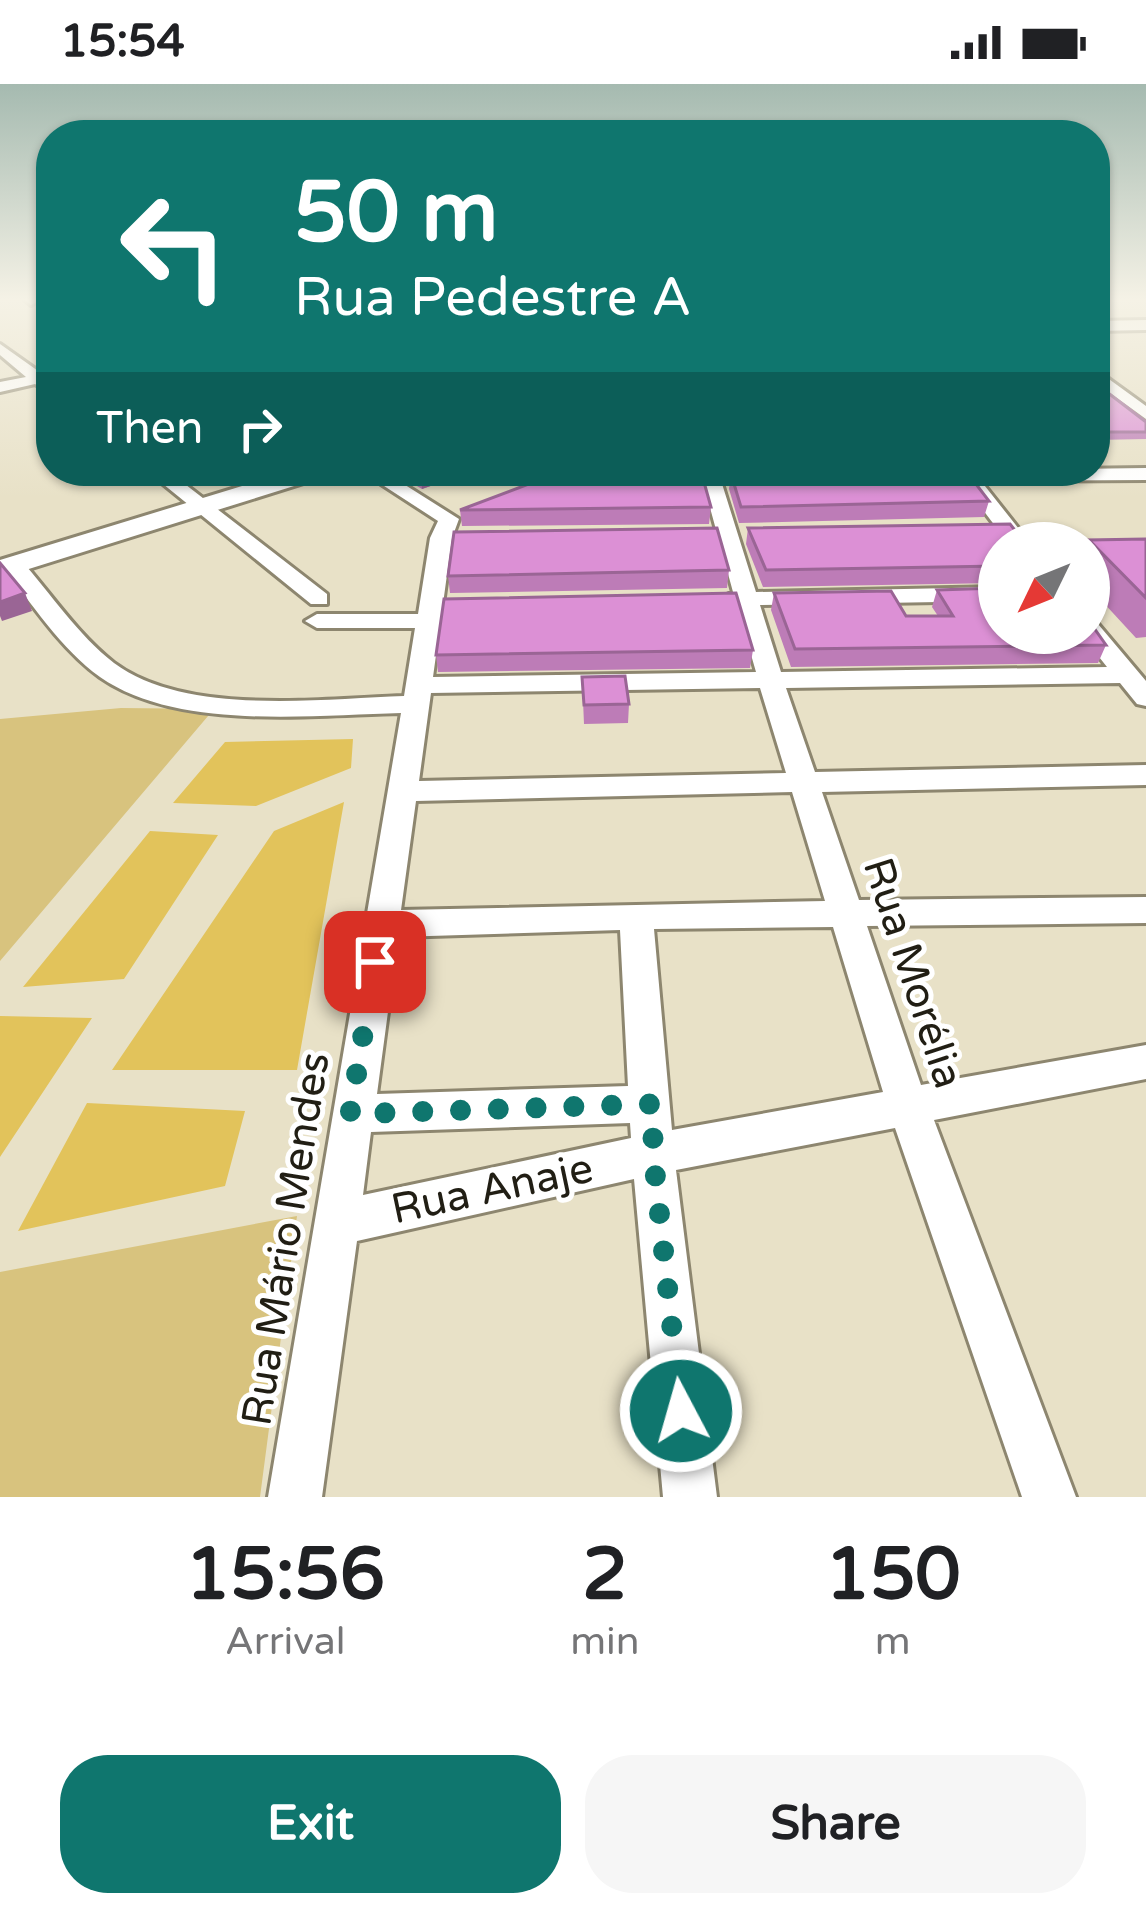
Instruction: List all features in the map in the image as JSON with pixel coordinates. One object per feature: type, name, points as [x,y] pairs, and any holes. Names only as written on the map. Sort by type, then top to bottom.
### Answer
[{"type":"main road","points":[[197,504],[247,486]]},
{"type":"main road","points":[[4,561],[262,486]]},
{"type":"street","points":[[0,388],[36,383]]},
{"type":"street","points":[[1110,386],[1146,414]]},
{"type":"street","points":[[1110,474],[1146,474]]},
{"type":"street","points":[[174,486],[318,610],[437,610]]},
{"type":"street","name":"Rua Mário Mendes","points":[[295,1497],[333,1224],[419,694],[456,526],[393,486]]},
{"type":"street","name":"Rua Morélia","points":[[713,486],[908,1106],[1049,1497]]},
{"type":"street","points":[[975,486],[1003,522]]},
{"type":"street","points":[[4,561],[109,673],[194,703],[234,706],[771,681],[1126,675]]},
{"type":"street","points":[[701,600],[978,594]]},
{"type":"street","points":[[1109,654],[1146,698]]},
{"type":"street","points":[[404,790],[1146,775]]},
{"type":"street","points":[[381,924],[1146,910]]},
{"type":"street","points":[[636,916],[653,1154],[690,1497]]},
{"type":"street","name":"Rua Anaje","points":[[333,1224],[653,1154],[1146,1062]]},
{"type":"street","points":[[350,1114],[653,1104]]},
{"type":"shaded area","points":[[121,708],[214,709],[0,961],[0,719]]},
{"type":"shaded area","points":[[353,739],[351,768],[256,806],[173,803],[225,742]]},
{"type":"shaded area","points":[[344,802],[297,1070],[112,1070],[274,831]]},
{"type":"shaded area","points":[[150,831],[218,835],[124,979],[23,987]]},
{"type":"shaded area","points":[[0,1016],[92,1018],[0,1157]]},
{"type":"shaded area","points":[[87,1103],[245,1111],[225,1186],[18,1231]]},
{"type":"shaded area","points":[[297,1216],[260,1497],[0,1497],[0,1272]]},
{"type":"building","points":[[1110,394],[1146,422],[1146,432],[1110,432]]},
{"type":"building","points":[[523,486],[705,486],[711,507],[460,510]]},
{"type":"building","points":[[735,486],[978,486],[989,501],[741,507]]},
{"type":"building","points":[[978,524],[978,566],[766,570],[748,528]]},
{"type":"building","points":[[717,528],[729,570],[448,576],[454,532]]},
{"type":"building","points":[[1146,539],[1146,598],[1110,561],[1110,540]]},
{"type":"building","points":[[0,563],[25,593],[0,602]]},
{"type":"building","points":[[978,589],[978,647],[795,649],[774,593],[891,591],[906,616],[953,616],[937,590]]},
{"type":"building","points":[[736,593],[753,650],[436,655],[444,599]]},
{"type":"building","points":[[625,676],[629,704],[584,705],[582,677]]},
{"type":"route","points":[[375,962],[350,1114],[653,1104],[653,1154],[681,1411]]}]
